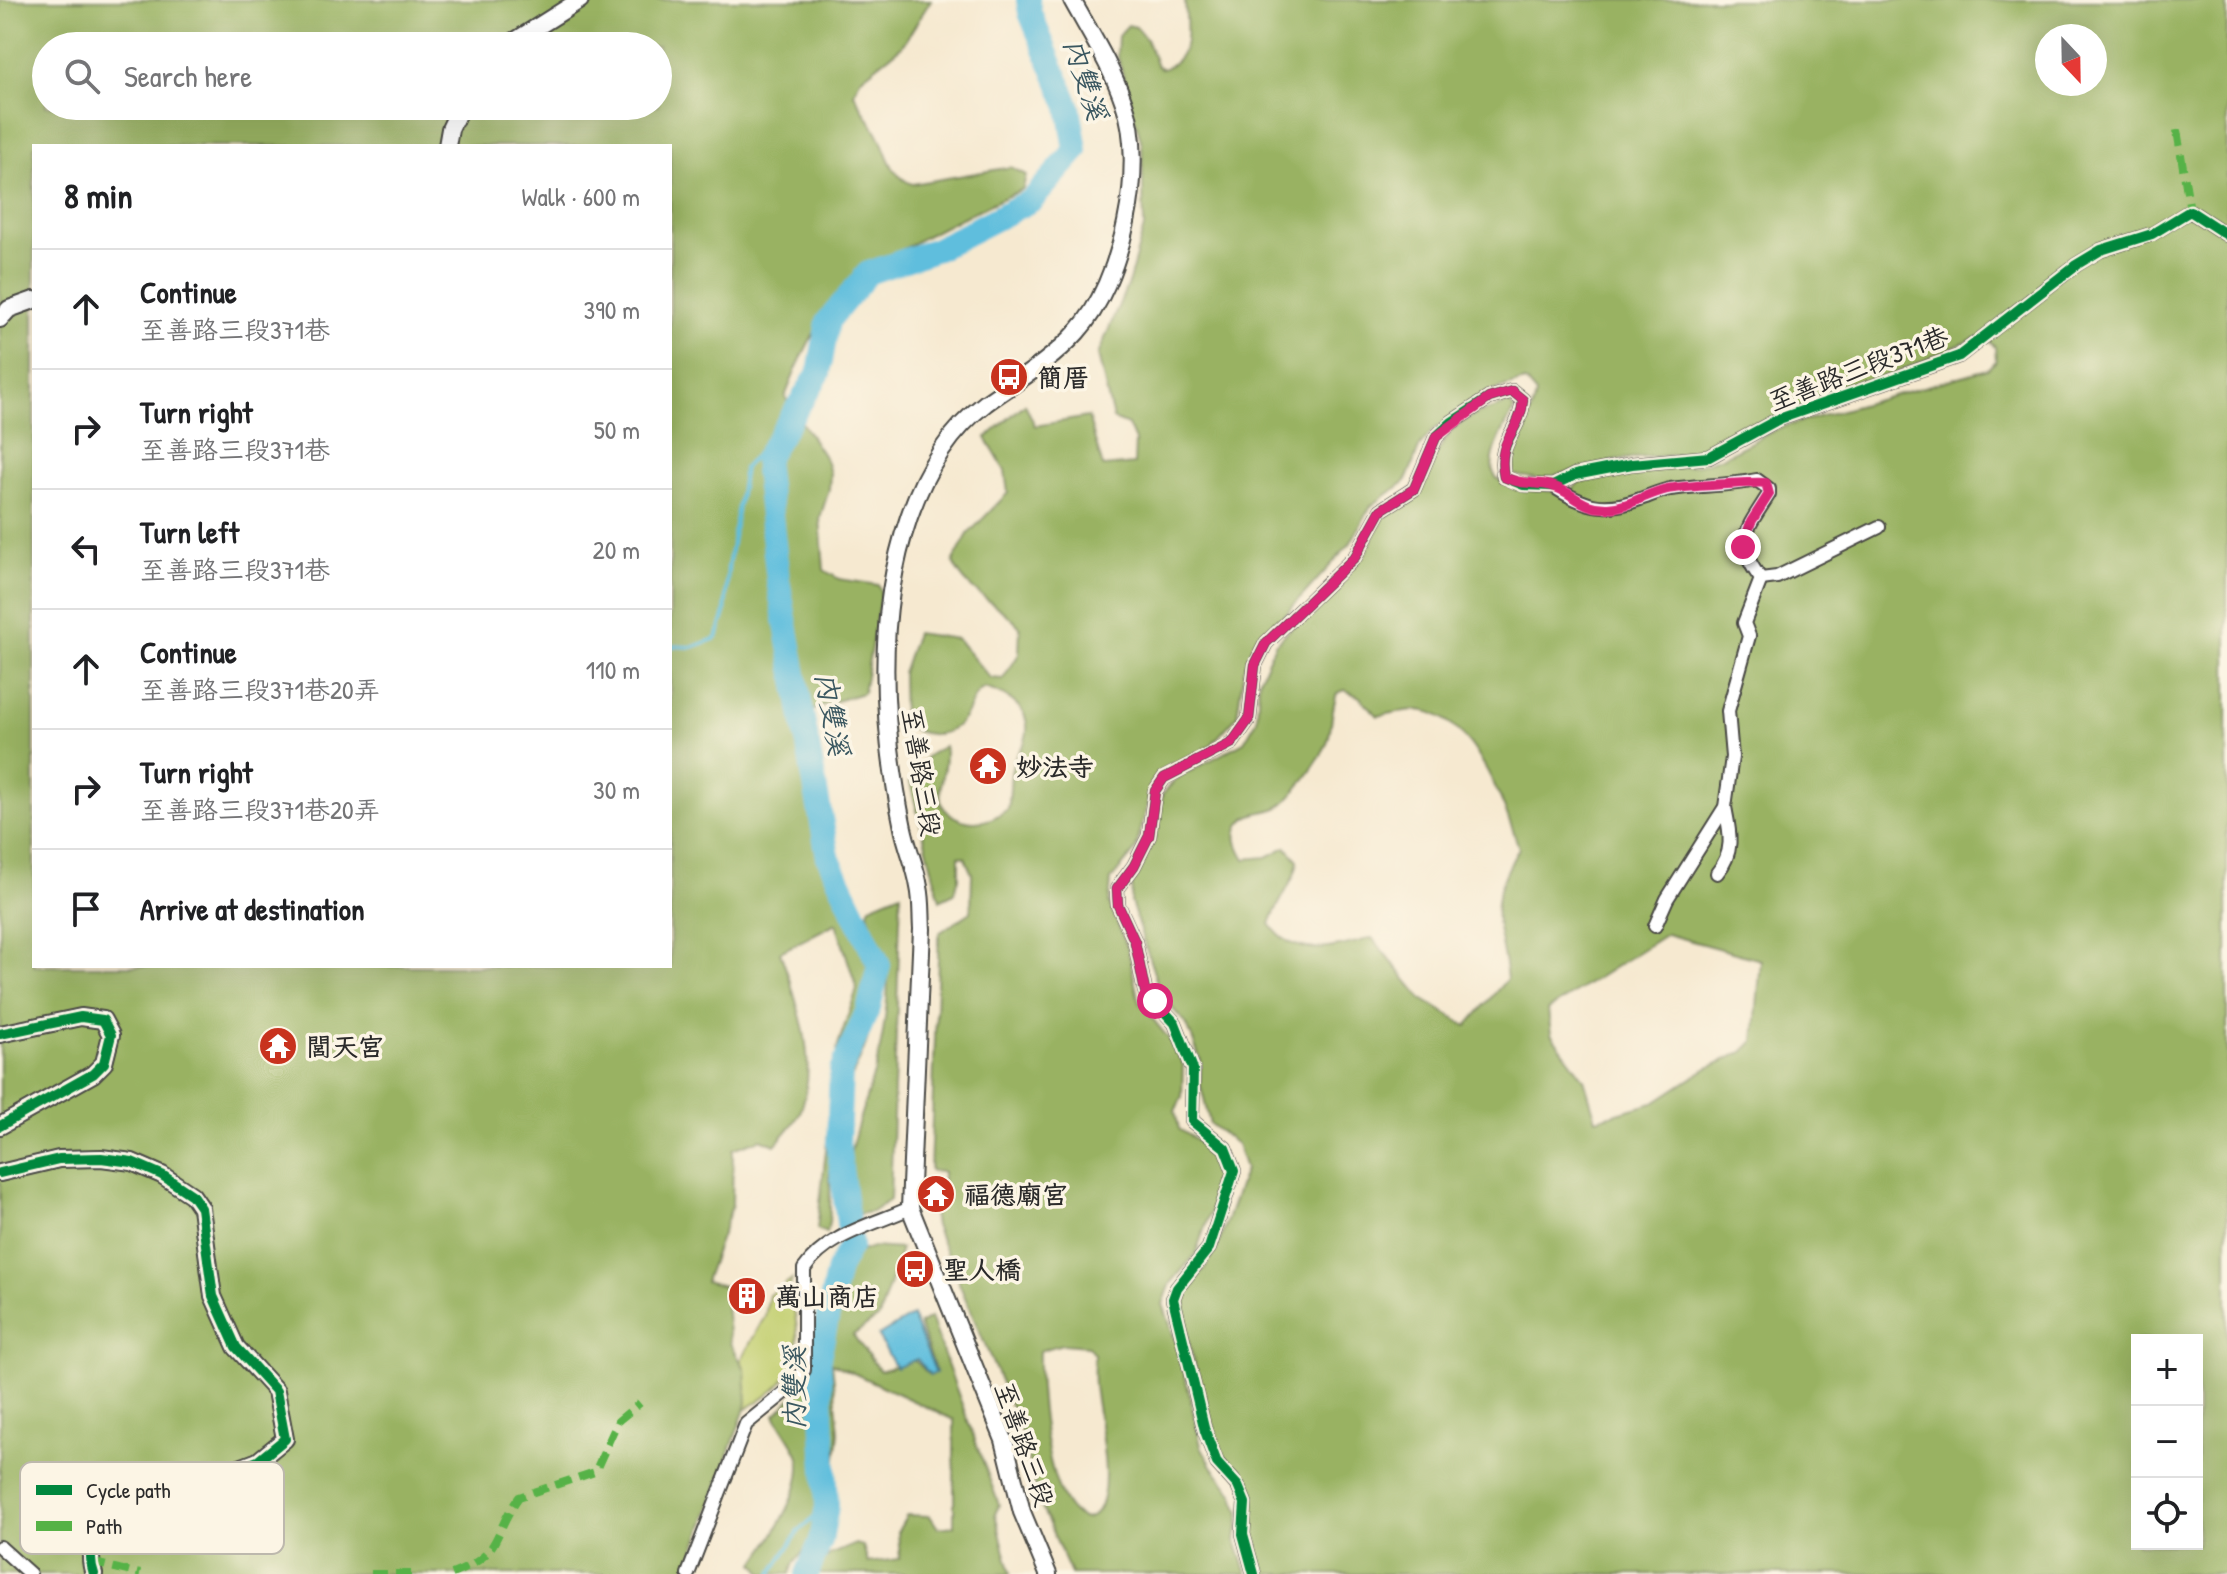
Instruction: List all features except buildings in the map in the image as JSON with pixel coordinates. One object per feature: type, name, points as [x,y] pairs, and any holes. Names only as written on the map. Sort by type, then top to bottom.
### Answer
[{"type":"street","points":[[529,32],[580,0]]},
{"type":"street","name":"至善路三段","points":[[1048,1574],[1018,1498],[1004,1440],[910,1208],[922,929],[919,886],[904,831],[893,768],[885,684],[892,578],[925,475],[955,434],[985,404],[1020,382],[1078,331],[1114,263],[1129,211],[1134,156],[1125,104],[1072,0]]},
{"type":"street","points":[[447,144],[454,120]]},
{"type":"street","name":"至善路三段371巷","points":[[1254,1574],[1243,1534],[1245,1503],[1238,1486],[1217,1463],[1205,1431],[1173,1299],[1177,1288],[1209,1248],[1234,1171],[1225,1148],[1192,1121],[1193,1069],[1175,1023],[1145,991],[1135,942],[1118,905],[1117,889],[1134,866],[1149,836],[1155,791],[1164,778],[1232,743],[1249,719],[1255,665],[1266,643],[1355,557],[1381,510],[1414,489],[1436,437],[1489,398],[1512,391],[1523,400],[1522,414],[1502,448],[1504,477],[1523,485],[1553,486],[1575,475],[1632,464],[1709,457],[1779,419],[1959,356],[2076,265],[2101,250],[2152,234],[2190,211],[2227,235]]},
{"type":"street","points":[[0,319],[9,309],[32,301]]},
{"type":"street","points":[[1553,486],[1581,505],[1604,508],[1620,507],[1667,489],[1725,487],[1757,480],[1766,483],[1769,494],[1751,522],[1743,547],[1746,560],[1761,579]]},
{"type":"street","points":[[1761,579],[1777,577],[1879,527]]},
{"type":"street","points":[[1717,873],[1724,865],[1731,840],[1725,807],[1732,757],[1728,711],[1749,636],[1744,623],[1761,579]]},
{"type":"street","points":[[1655,926],[1667,899],[1725,807]]},
{"type":"street","points":[[0,1034],[81,1017],[103,1020],[111,1035],[104,1063],[93,1074],[0,1126]]},
{"type":"street","points":[[0,1173],[59,1159],[101,1158],[132,1162],[162,1175],[192,1195],[201,1208],[213,1296],[224,1324],[236,1347],[276,1391],[285,1439],[273,1452],[255,1462]]},
{"type":"street","points":[[688,1574],[746,1424],[789,1389],[804,1370],[804,1269],[825,1245],[838,1237],[863,1230],[910,1208]]},
{"type":"street","points":[[0,1547],[30,1574]]},
{"type":"street","points":[[89,1554],[94,1574]]},
{"type":"green space","points":[[0,0],[931,0],[902,46],[860,79],[854,93],[877,132],[893,168],[912,184],[1011,167],[1026,175],[1023,189],[922,238],[852,286],[834,304],[812,336],[785,397],[826,460],[830,473],[829,489],[820,518],[824,570],[839,579],[878,585],[881,592],[863,693],[826,704],[798,718],[797,735],[820,855],[862,950],[872,990],[873,1010],[867,1041],[832,1130],[830,1213],[826,1233],[817,1229],[838,1045],[857,989],[836,923],[780,952],[804,1030],[808,1070],[806,1090],[799,1115],[775,1145],[761,1139],[733,1149],[732,1206],[705,1281],[724,1286],[730,1343],[745,1369],[747,1403],[686,1574],[0,1574]]},
{"type":"green space","points":[[1185,0],[2227,0],[2227,1574],[1264,1574],[1251,1535],[1251,1501],[1245,1486],[1215,1442],[1182,1316],[1181,1304],[1186,1290],[1205,1268],[1219,1243],[1245,1169],[1237,1144],[1210,1124],[1200,1083],[1201,1061],[1187,1025],[1161,995],[1131,902],[1132,886],[1159,823],[1162,795],[1176,779],[1244,742],[1257,720],[1259,680],[1275,644],[1364,556],[1385,513],[1405,499],[1453,429],[1474,415],[1510,403],[1514,410],[1500,436],[1494,456],[1493,470],[1498,479],[1525,488],[1571,492],[1579,482],[1701,464],[1722,457],[1779,428],[1987,369],[1996,361],[1995,347],[1987,339],[1975,338],[1873,383],[1826,396],[1764,422],[1702,453],[1623,459],[1540,479],[1513,475],[1510,464],[1513,444],[1534,405],[1536,394],[1525,381],[1495,390],[1432,431],[1420,446],[1406,481],[1371,506],[1350,544],[1252,651],[1244,667],[1237,716],[1211,745],[1164,771],[1153,785],[1135,851],[1111,880],[1109,903],[1128,950],[1139,1002],[1174,1045],[1183,1064],[1182,1097],[1175,1111],[1179,1129],[1213,1150],[1224,1174],[1195,1255],[1171,1283],[1163,1304],[1181,1357],[1201,1446],[1233,1493],[1240,1512],[1236,1541],[1247,1574],[1071,1574],[1040,1504],[1020,1428],[935,1226],[932,1207],[942,1208],[943,1172],[930,1171],[939,933],[971,912],[972,874],[965,857],[959,856],[959,878],[954,893],[940,900],[910,782],[927,756],[944,746],[940,790],[944,808],[952,816],[972,822],[999,815],[1008,809],[1012,769],[1025,741],[1026,721],[1023,712],[1011,700],[984,688],[976,695],[965,716],[949,731],[933,734],[917,731],[903,722],[902,673],[916,633],[957,639],[990,678],[1003,679],[1019,654],[1020,627],[966,582],[953,562],[968,534],[1008,493],[1005,471],[986,438],[1025,404],[1035,426],[1088,417],[1103,467],[1134,464],[1135,441],[1128,425],[1113,419],[1098,355],[1129,281],[1144,227],[1142,144],[1117,54],[1118,36],[1128,25],[1136,27],[1146,39],[1157,66],[1163,69],[1180,57],[1187,31]],"holes":[[[1345,690],[1360,697],[1378,716],[1416,710],[1436,714],[1453,726],[1483,763],[1505,808],[1519,848],[1497,900],[1496,913],[1507,979],[1467,1026],[1422,999],[1372,938],[1316,949],[1291,943],[1280,936],[1270,924],[1298,860],[1286,847],[1267,857],[1245,859],[1239,847],[1236,838],[1240,824],[1253,814],[1279,807],[1316,764],[1327,744],[1337,693]],[[1666,934],[1761,960],[1754,1041],[1743,1052],[1704,1070],[1653,1103],[1596,1119],[1584,1079],[1551,1034],[1548,1010]],[[1062,1344],[1088,1346],[1094,1354],[1094,1385],[1105,1480],[1103,1498],[1097,1512],[1086,1519],[1072,1511],[1061,1494],[1053,1471],[1043,1417],[1039,1351]]]},
{"type":"green space","points":[[901,893],[890,1200],[872,1212],[852,1215],[847,1202],[848,1164],[876,1067],[888,986],[885,963],[868,912],[870,906]]},
{"type":"green space","points":[[872,1247],[901,1249],[879,1317],[853,1335],[880,1371],[914,1360],[930,1375],[936,1372],[919,1324],[930,1318],[999,1505],[995,1514],[1011,1574],[812,1574],[829,1555],[856,1544],[863,1546],[868,1563],[900,1559],[898,1531],[907,1515],[930,1516],[938,1528],[954,1526],[954,1420],[832,1363],[839,1432],[826,1524],[794,1563],[790,1574],[764,1574],[755,1563],[787,1510],[800,1466],[798,1454],[775,1415],[820,1369],[849,1262],[856,1253]]},
{"type":"green space","points":[[792,1279],[790,1292],[797,1333],[794,1361],[789,1373],[771,1393],[744,1410],[745,1370],[741,1360],[765,1316],[769,1295]]},
{"type":"water","points":[[912,1316],[936,1373],[930,1375],[917,1359],[896,1368],[878,1336]]},
{"type":"waterway","name":"內雙溪","points":[[807,1574],[821,1540],[827,1506],[819,1357],[838,1269],[851,1245],[838,1144],[841,1071],[869,1007],[879,965],[828,857],[778,580],[765,459],[819,373],[828,321],[868,273],[937,249],[1032,200],[1076,150],[1069,107],[1030,13],[1028,0]]},
{"type":"waterway","points":[[672,646],[693,647],[717,638],[725,613],[728,568],[744,468],[794,413]]},
{"type":"waterway","points":[[771,1574],[799,1531],[827,1506]]},
{"type":"marked path","points":[[2177,130],[2190,211]]},
{"type":"marked path","points":[[452,1574],[469,1567],[489,1551],[519,1497],[595,1472],[618,1421],[640,1403]]},
{"type":"marked path","points":[[90,1562],[140,1574]]},
{"type":"marked path","points":[[371,1574],[413,1574]]},
{"type":"cycle path","points":[[1254,1574],[1243,1534],[1245,1503],[1238,1486],[1217,1463],[1205,1431],[1173,1299],[1177,1288],[1209,1248],[1234,1171],[1225,1148],[1192,1121],[1193,1069],[1175,1023],[1145,991],[1135,942],[1118,905],[1117,889],[1134,866],[1149,836],[1155,791],[1164,778],[1232,743],[1249,719],[1255,665],[1266,643],[1355,557],[1381,510],[1414,489],[1436,437],[1452,422],[1489,398],[1512,391],[1523,400],[1502,464],[1504,477],[1523,485],[1553,486],[1575,475],[1632,464],[1709,457],[1779,419],[1959,356],[2076,265],[2101,250],[2152,234],[2190,211],[2227,235]]},
{"type":"cycle path","points":[[0,1034],[81,1017],[103,1020],[111,1035],[104,1063],[93,1074],[0,1126]]},
{"type":"cycle path","points":[[0,1173],[59,1159],[101,1158],[132,1162],[162,1175],[192,1195],[201,1208],[213,1296],[236,1347],[276,1391],[285,1439],[255,1462]]},
{"type":"cycle path","points":[[91,1554],[94,1574]]},
{"type":"place","name":"簡厝","points":[[1009,377]]},
{"type":"place","name":"妙法寺","points":[[988,766]]},
{"type":"place","name":"閭天宮","points":[[278,1046]]},
{"type":"place","name":"福德廟宮","points":[[936,1194]]},
{"type":"place","name":"聖人橋","points":[[915,1269]]},
{"type":"place","name":"萬山商店","points":[[747,1296]]},
{"type":"route","points":[[1155,1001],[1145,991],[1135,942],[1118,905],[1117,889],[1134,866],[1149,836],[1155,791],[1164,778],[1232,743],[1249,719],[1255,665],[1266,643],[1283,623],[1355,557],[1381,510],[1414,489],[1436,437],[1452,422],[1489,398],[1512,391],[1523,400],[1522,414],[1502,448],[1504,477],[1523,485],[1553,486],[1581,505],[1620,507],[1667,489],[1725,487],[1757,480],[1766,483],[1769,494],[1751,522],[1743,547]]}]
